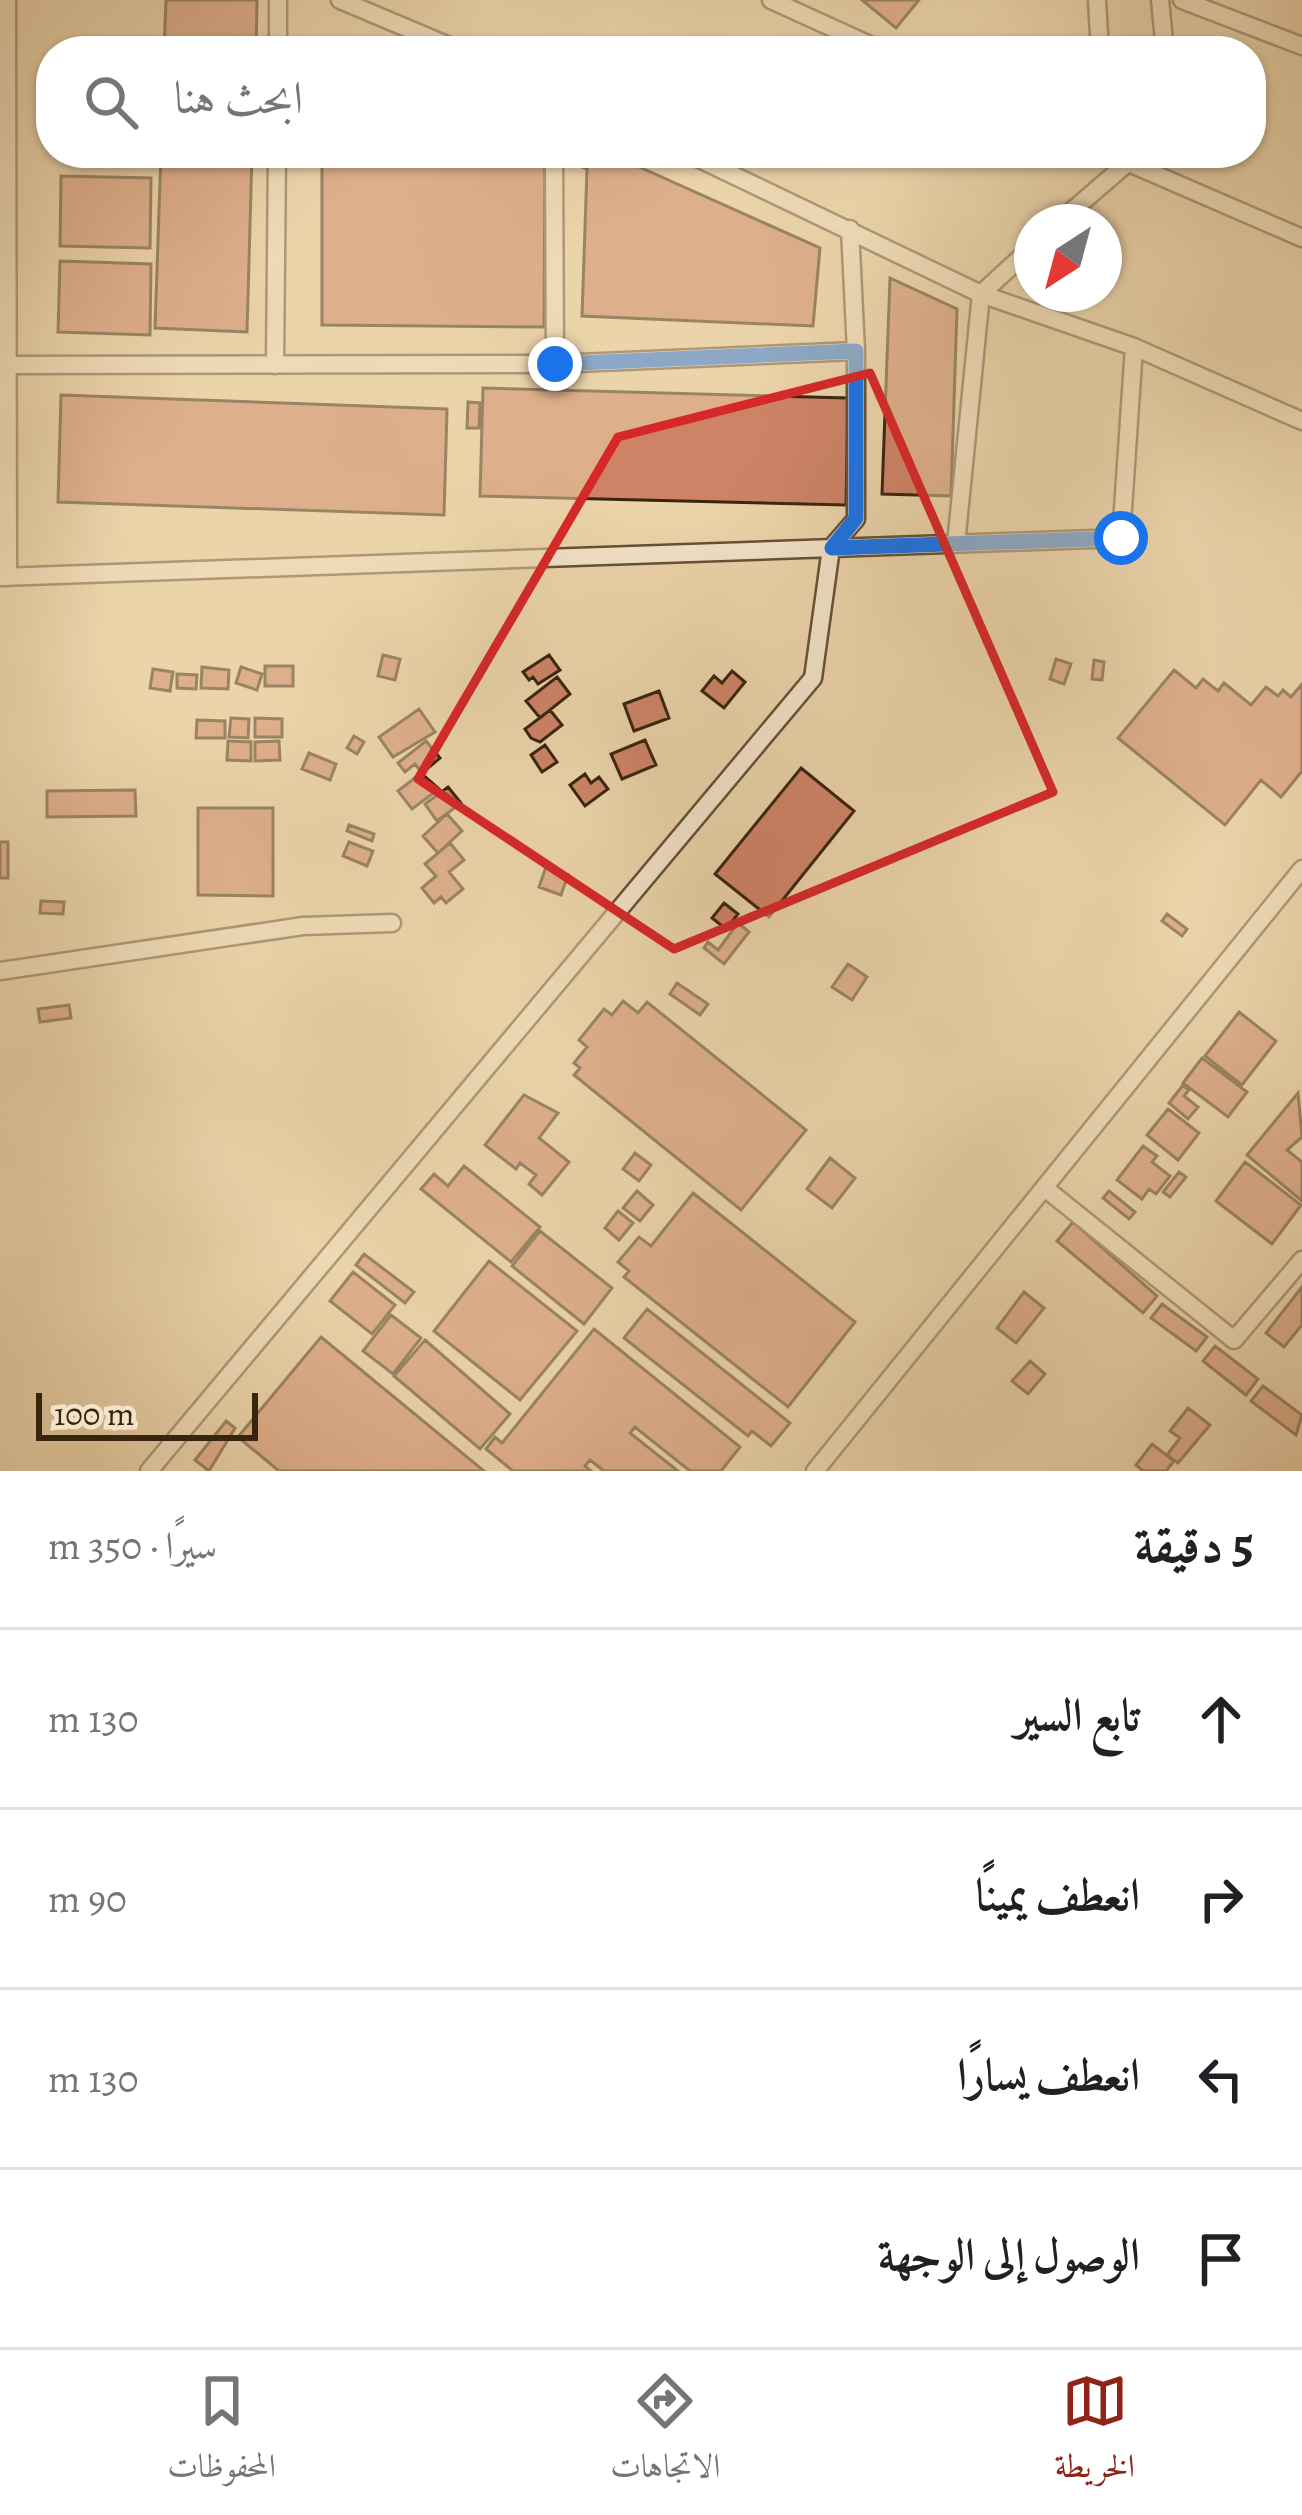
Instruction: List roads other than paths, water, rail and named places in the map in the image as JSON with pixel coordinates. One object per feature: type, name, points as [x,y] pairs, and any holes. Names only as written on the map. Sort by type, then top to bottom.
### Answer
[{"type":"street","points":[[7,0],[4,577],[1121,538],[1133,346]]},
{"type":"street","points":[[278,0],[278,36]]},
{"type":"street","points":[[340,0],[425,36]]},
{"type":"street","points":[[771,0],[850,36]]},
{"type":"street","points":[[1097,0],[1099,36]]},
{"type":"street","points":[[1160,0],[1164,36]]},
{"type":"street","points":[[1182,0],[1302,46]]},
{"type":"street","points":[[275,365],[277,168]]},
{"type":"street","points":[[554,168],[555,364]]},
{"type":"street","points":[[719,168],[982,294],[1133,346],[1302,421]]},
{"type":"street","points":[[1078,204],[1115,168]]},
{"type":"street","points":[[1153,168],[1302,238]]},
{"type":"street","points":[[149,1471],[814,678],[832,548],[856,518],[850,230]]},
{"type":"street","points":[[956,544],[982,294],[1014,264]]},
{"type":"street","points":[[8,365],[555,364],[856,351]]},
{"type":"street","points":[[814,1471],[1302,869]]},
{"type":"street","points":[[0,971],[303,926],[392,923]]},
{"type":"street","points":[[1046,1189],[1234,1340],[1302,1261]]}]
